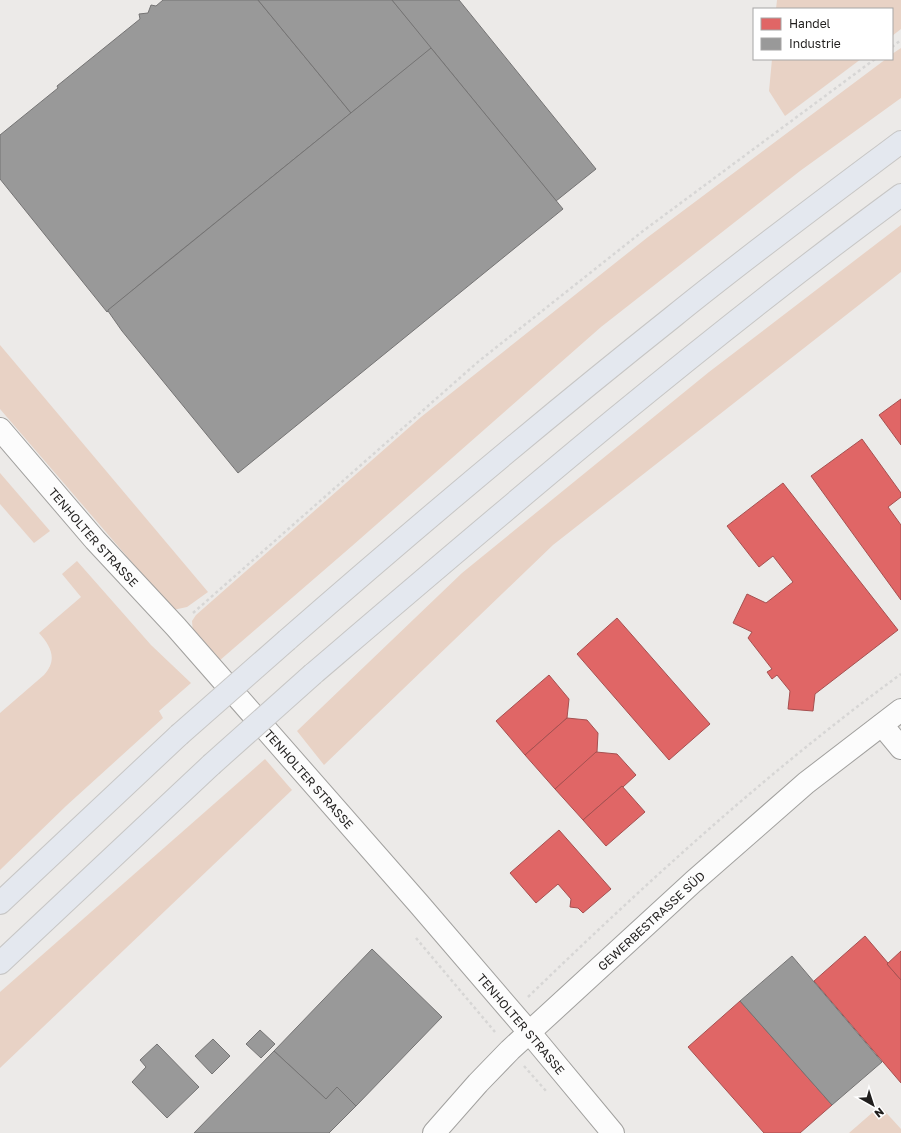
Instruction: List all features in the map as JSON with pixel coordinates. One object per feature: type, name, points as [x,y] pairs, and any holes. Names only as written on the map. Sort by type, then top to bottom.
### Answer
[{"type":"highway","points":[[0,903],[179,735],[490,465],[674,316],[901,142]]},
{"type":"highway","points":[[0,963],[211,765],[313,674],[549,473],[751,310],[901,195]]},
{"type":"street","name":"TENHOLTER STRASSE","points":[[0,429],[95,540],[176,627],[419,904],[613,1133]]},
{"type":"street","name":"GEWERBESTRASSE SÜD","points":[[434,1133],[478,1083],[529,1032],[693,882],[795,792],[901,710]]},
{"type":"street","points":[[882,725],[901,748]]},
{"type":"path","points":[[893,46],[901,40]]},
{"type":"path","points":[[176,627],[479,361],[643,231],[874,60]]},
{"type":"path","points":[[512,1013],[571,956],[703,835],[786,764],[863,702],[901,674]]},
{"type":"shaded area","points":[[777,0],[901,0],[901,29],[893,35],[893,8],[776,8]]},
{"type":"shaded area","points":[[901,48],[901,98],[800,171],[601,327],[219,661],[193,633],[192,621],[196,615],[421,417],[648,237],[885,60],[893,60],[893,53]]},
{"type":"shaded area","points":[[772,60],[860,60],[785,116],[769,91]]},
{"type":"shaded area","points":[[901,225],[901,272],[553,545],[324,765],[297,731],[462,573],[709,372]]},
{"type":"shaded area","points":[[0,345],[208,592],[187,607],[173,610],[0,409]]},
{"type":"shaded area","points":[[0,473],[50,531],[34,543],[0,504]]},
{"type":"shaded area","points":[[77,561],[151,645],[191,683],[159,711],[163,718],[66,806],[0,870],[0,713],[44,675],[51,664],[52,659],[50,648],[39,633],[81,597],[62,574]]},
{"type":"shaded area","points":[[265,759],[292,790],[0,1068],[0,992]]},
{"type":"shaded area","points":[[880,1106],[901,1129],[901,1133],[849,1133]]},
{"type":"building: Handel","points":[[901,399],[901,445],[879,415]]},
{"type":"building: Handel","points":[[862,439],[901,493],[901,497],[888,507],[901,525],[901,600],[811,476]]},
{"type":"building: Handel","points":[[783,483],[898,630],[815,694],[813,711],[788,709],[790,691],[777,675],[772,679],[767,672],[772,669],[748,638],[752,632],[733,623],[747,594],[766,603],[793,582],[773,556],[759,567],[727,526]]},
{"type":"building: Handel","points":[[617,618],[710,724],[669,760],[577,654]]},
{"type":"building: Handel","points":[[549,675],[569,699],[567,718],[525,755],[496,721]]},
{"type":"building: Handel","points":[[567,718],[587,720],[598,733],[597,752],[555,789],[525,755]]},
{"type":"building: Handel","points":[[596,752],[617,754],[636,775],[583,820],[555,789]]},
{"type":"building: Handel","points":[[622,786],[645,812],[606,846],[583,820]]},
{"type":"building: Handel","points":[[559,830],[611,889],[583,913],[578,908],[570,907],[571,899],[558,884],[536,903],[510,873]]},
{"type":"building: Handel","points":[[865,936],[901,980],[901,1083],[814,981]]},
{"type":"building: Handel","points":[[901,951],[901,980],[887,964]]},
{"type":"building: Handel","points":[[740,1001],[832,1105],[800,1133],[764,1133],[688,1047]]},
{"type":"building: Industrie","points":[[163,0],[258,0],[351,113],[107,312],[0,179],[0,135],[58,88],[57,86],[140,19],[139,14],[148,13],[151,5],[156,6]]},
{"type":"building: Industrie","points":[[258,0],[392,0],[432,48],[351,113]]},
{"type":"building: Industrie","points":[[392,0],[459,0],[596,169],[556,201]]},
{"type":"building: Industrie","points":[[431,48],[563,209],[238,473],[122,331],[108,310]]},
{"type":"building: Industrie","points":[[372,949],[442,1017],[356,1106],[337,1087],[326,1099],[274,1051]]},
{"type":"building: Industrie","points":[[792,956],[882,1062],[832,1105],[740,1001]]},
{"type":"building: Industrie","points":[[260,1030],[275,1044],[261,1058],[246,1044]]},
{"type":"building: Industrie","points":[[213,1039],[230,1056],[212,1074],[195,1056]]},
{"type":"building: Industrie","points":[[157,1044],[199,1087],[167,1118],[132,1082],[146,1067],[140,1060]]},
{"type":"building: Industrie","points":[[274,1051],[326,1099],[337,1087],[356,1106],[329,1133],[194,1133]]}]
